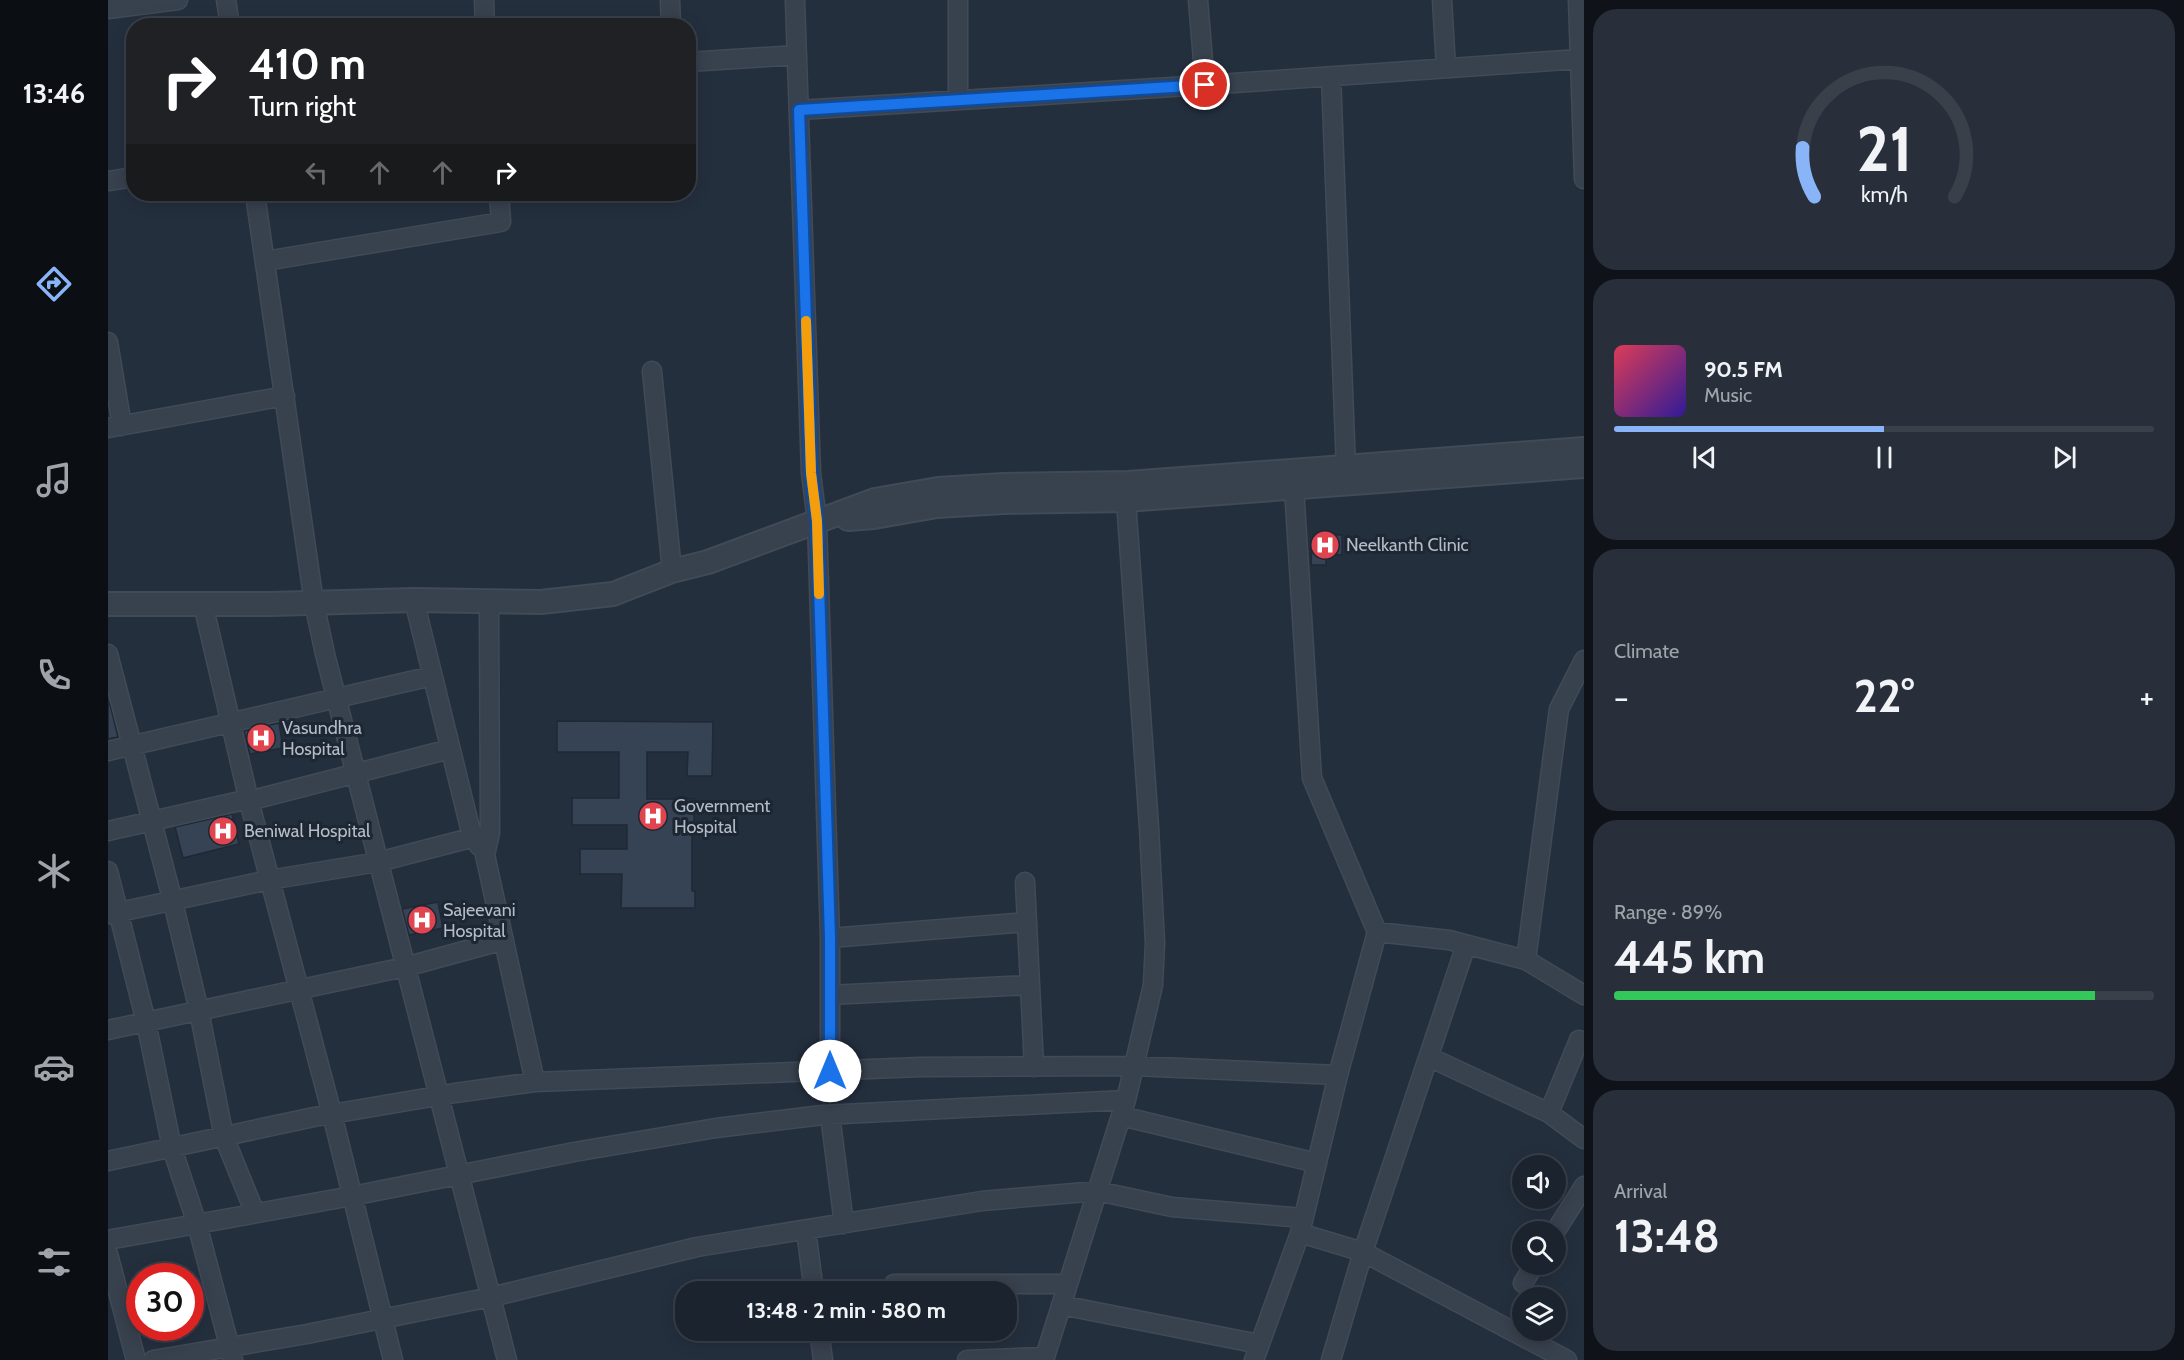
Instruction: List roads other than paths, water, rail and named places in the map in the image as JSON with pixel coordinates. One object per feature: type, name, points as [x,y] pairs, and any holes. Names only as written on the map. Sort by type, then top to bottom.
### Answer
[{"type":"street","points":[[108,9],[178,0]]},
{"type":"street","points":[[226,0],[229,18]]},
{"type":"street","points":[[484,0],[485,18]]},
{"type":"street","points":[[670,0],[671,18]]},
{"type":"street","points":[[795,0],[811,473],[817,521],[830,938],[830,1071]]},
{"type":"street","points":[[958,0],[958,100]]},
{"type":"street","points":[[1198,0],[1205,85]]},
{"type":"street","points":[[1442,0],[1446,68]]},
{"type":"street","points":[[1578,0],[1584,179]]},
{"type":"street","points":[[696,61],[798,55]]},
{"type":"street","points":[[799,110],[1205,85],[1580,58]]},
{"type":"street","points":[[1330,76],[1346,468]]},
{"type":"street","points":[[108,181],[126,178]]},
{"type":"street","points":[[256,201],[314,603],[336,699],[507,1360]]},
{"type":"street","points":[[265,261],[501,222],[500,201]]},
{"type":"street","points":[[108,342],[115,427],[285,396]]},
{"type":"street","points":[[652,371],[672,571]]},
{"type":"street","points":[[108,604],[414,600],[540,602],[613,594],[672,571],[708,562],[875,500],[938,489],[1004,485],[1128,483],[1584,449]]},
{"type":"street","points":[[817,521],[874,517],[937,506],[1003,502],[1126,500],[1584,466]]},
{"type":"street","points":[[1061,1305],[1256,1352],[1301,1227],[1338,1075],[1377,932],[1312,778],[1294,488]]},
{"type":"street","points":[[967,1360],[1044,1359],[1124,1108],[1152,985],[1155,943],[1126,500]]},
{"type":"street","points":[[414,600],[471,832],[482,836]]},
{"type":"street","points":[[489,601],[482,836],[484,855],[535,1082]]},
{"type":"street","points":[[203,604],[249,800],[332,1114],[393,1360]]},
{"type":"street","points":[[1526,960],[1559,710],[1584,660]]},
{"type":"street","points":[[109,661],[173,902],[199,1011],[224,1137],[255,1212]]},
{"type":"street","points":[[108,751],[432,676]]},
{"type":"street","points":[[108,831],[249,800],[450,749]]},
{"type":"street","points":[[114,913],[270,880],[378,862],[482,836]]},
{"type":"street","points":[[108,871],[114,913],[146,1022],[172,1148],[197,1224],[232,1353]]},
{"type":"street","points":[[1025,882],[1034,1067]]},
{"type":"street","points":[[830,938],[1027,922]]},
{"type":"street","points":[[1377,932],[1449,940],[1526,960],[1584,995]]},
{"type":"street","points":[[108,1030],[405,967],[504,939]]},
{"type":"street","points":[[1331,1360],[1363,1252],[1467,945]]},
{"type":"street","points":[[830,995],[1030,985]]},
{"type":"street","points":[[1549,1113],[1579,1040]]},
{"type":"street","points":[[1429,1057],[1549,1113],[1584,1139]]},
{"type":"street","points":[[108,1161],[332,1114],[535,1082],[921,1067],[1134,1066],[1338,1075]]},
{"type":"street","points":[[108,1240],[460,1176],[574,1152],[716,1128],[831,1115],[1124,1108],[1317,1163]]},
{"type":"street","points":[[831,1115],[844,1224]]},
{"type":"street","points":[[1563,1221],[1584,1186]]},
{"type":"street","points":[[153,1360],[232,1353],[491,1297],[697,1247],[982,1201],[1097,1191],[1172,1207],[1292,1216],[1301,1227],[1363,1252],[1567,1360]]},
{"type":"street","points":[[806,1230],[813,1281]]},
{"type":"street","points":[[108,1254],[136,1360]]},
{"type":"street","points":[[1523,1283],[1528,1275]]},
{"type":"street","points":[[1017,1284],[1068,1284]]},
{"type":"street","points":[[820,1341],[823,1360]]},
{"type":"place","name":"Neelkanth Clinic","points":[[1325,545]]},
{"type":"place","name":"Vasundhra Hospital","points":[[261,738]]},
{"type":"place","name":"Government Hospital","points":[[653,816]]},
{"type":"place","name":"Beniwal Hospital","points":[[223,831]]},
{"type":"place","name":"Sajeevani Hospital","points":[[422,920]]}]
